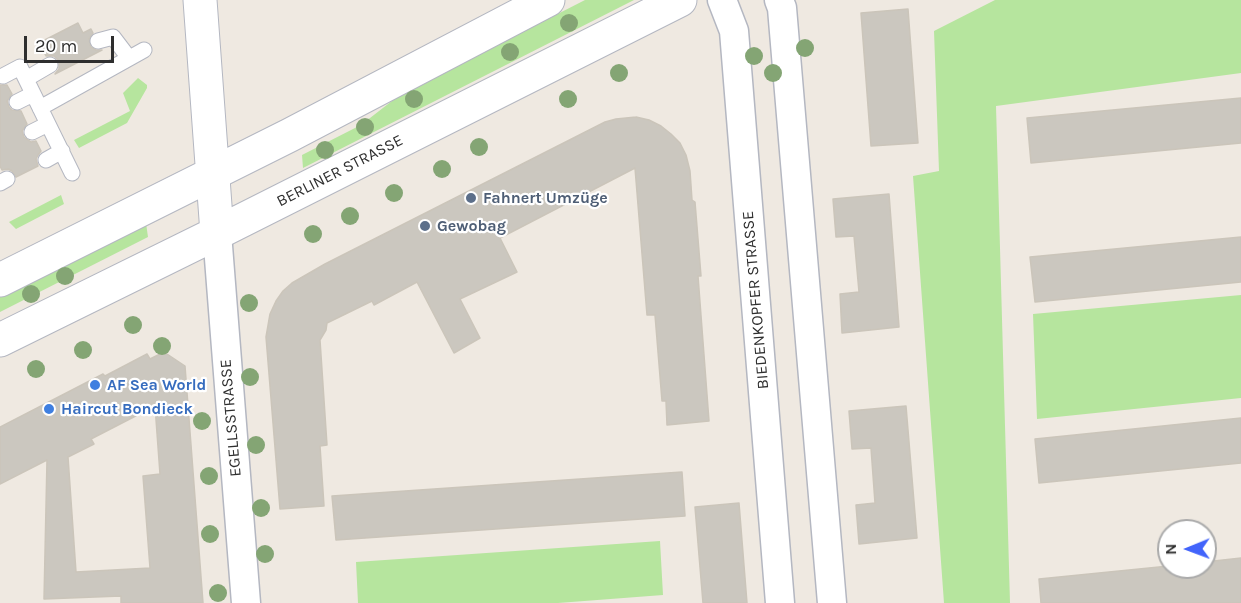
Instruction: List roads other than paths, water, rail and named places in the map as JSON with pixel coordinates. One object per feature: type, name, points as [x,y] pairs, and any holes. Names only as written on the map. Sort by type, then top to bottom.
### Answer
[{"type":"main road","points":[[200,0],[217,234]]},
{"type":"main road","points":[[0,280],[548,0]]},
{"type":"main road","name":"BERLINER STRASSE","points":[[0,340],[217,234],[680,0]]},
{"type":"street","name":"BIEDENKOPFER STRASSE","points":[[722,0],[734,31],[780,603]]},
{"type":"street","points":[[779,0],[782,9],[832,603]]},
{"type":"street","name":"EGELLSSTRASSE","points":[[217,234],[246,603]]},
{"type":"lane","points":[[98,41],[112,37],[129,58]]},
{"type":"lane","points":[[40,108],[144,50]]},
{"type":"lane","points":[[26,79],[50,65]]},
{"type":"lane","points":[[3,76],[20,67],[72,172]]},
{"type":"lane","points":[[16,102],[33,94]]},
{"type":"lane","points":[[32,132],[48,124]]},
{"type":"lane","points":[[46,160],[62,151]]},
{"type":"place","name":"Fahnert Umzüge","points":[[471,198]]},
{"type":"place","name":"Gewobag","points":[[425,226]]},
{"type":"place","name":"AF Sea World","points":[[95,385]]},
{"type":"place","name":"Haircut Bondieck","points":[[49,409]]}]
